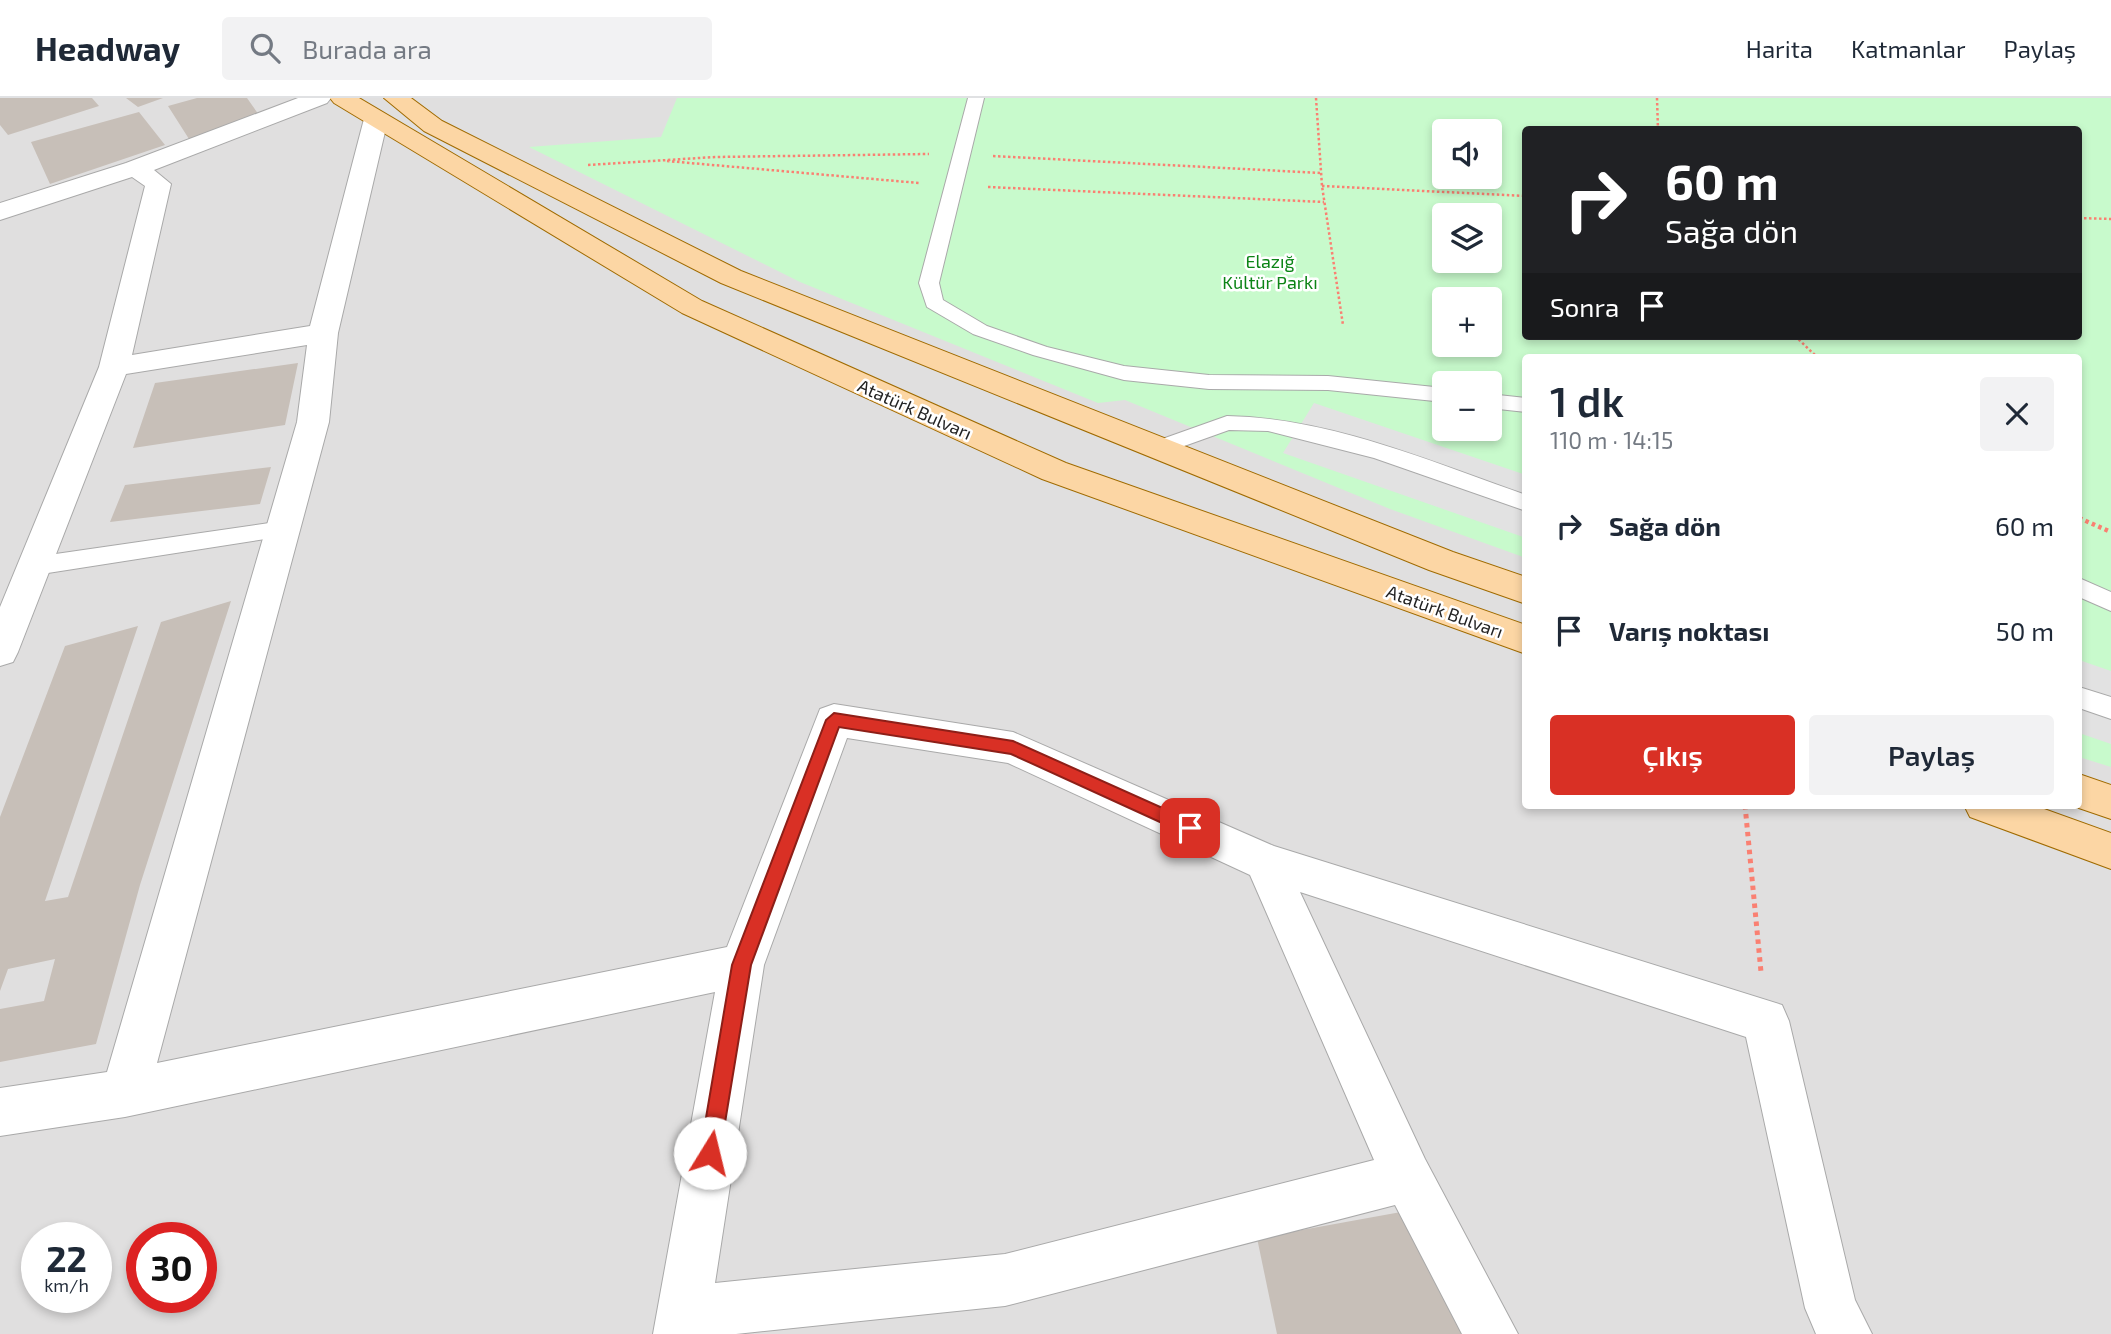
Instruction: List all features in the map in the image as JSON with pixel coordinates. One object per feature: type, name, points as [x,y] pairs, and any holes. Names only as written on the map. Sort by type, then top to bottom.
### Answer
[{"type":"main road","name":"Atatürk Bulvarı","points":[[342,98],[386,108],[433,126],[731,278],[1441,561],[1522,590]]},
{"type":"main road","name":"Atatürk Bulvarı","points":[[386,108],[692,307],[1042,466],[1522,639]]},
{"type":"main road","points":[[2082,792],[2111,802]]},
{"type":"main road","points":[[1995,809],[2111,851]]},
{"type":"street","points":[[0,212],[135,168],[319,98]]},
{"type":"street","points":[[125,1093],[313,422],[323,334],[386,108]]},
{"type":"street","points":[[0,652],[114,367],[158,184],[135,168]]},
{"type":"street","points":[[114,367],[323,334]]},
{"type":"street","points":[[1407,1177],[1005,1280],[682,1324],[742,965],[834,720],[1013,748],[1265,862],[1766,1021],[1831,1308],[1845,1334]]},
{"type":"street","points":[[1265,862],[1407,1177],[1491,1334]]},
{"type":"street","points":[[0,1112],[125,1093],[742,965]]},
{"type":"lane","points":[[976,98],[929,283],[934,303],[980,330],[1040,351],[1124,373],[1209,382],[1328,383],[1432,394]]},
{"type":"lane","points":[[1502,402],[1522,405]]},
{"type":"lane","points":[[1159,448],[1227,423],[1268,425],[1319,435],[1382,453],[1522,502]]},
{"type":"lane","points":[[35,566],[283,529]]},
{"type":"lane","points":[[2082,588],[2111,602]]},
{"type":"lane","points":[[2082,698],[2111,708]]},
{"type":"path","points":[[1316,98],[1322,186],[1343,325]]},
{"type":"path","points":[[1657,98],[1658,126]]},
{"type":"path","points":[[1322,186],[1522,196]]},
{"type":"path","points":[[2082,218],[2111,219]]},
{"type":"path","points":[[1799,340],[1814,354]]},
{"type":"path","points":[[2082,519],[2111,533]]},
{"type":"path","points":[[1745,809],[1766,1021]]},
{"type":"shaded area","points":[[0,98],[2111,98],[2111,1334],[0,1334]]},
{"type":"shaded area","points":[[1314,403],[1522,474],[1522,537],[1283,453]]},
{"type":"shaded area","points":[[2082,661],[2111,671],[2111,744],[2082,734]]},
{"type":"green space","name":"Elazığ Kültür Parkı","points":[[677,98],[2111,98],[2111,767],[2082,758],[2082,354],[1522,354],[1522,557],[1390,509],[1125,400],[1098,403],[800,282],[529,147],[661,137]]},
{"type":"building","points":[[0,98],[92,98],[99,106],[8,135],[0,125]]},
{"type":"building","points":[[126,98],[163,98],[138,107]]},
{"type":"building","points":[[197,98],[247,98],[261,118],[189,139],[168,106]]},
{"type":"building","points":[[139,112],[165,145],[50,184],[31,142]]},
{"type":"building","points":[[298,363],[285,425],[133,448],[155,383]]},
{"type":"building","points":[[271,467],[260,504],[110,522],[125,485]]},
{"type":"building","points":[[231,601],[140,885],[96,1044],[0,1062],[0,1009],[44,1001],[55,959],[8,969],[0,991],[0,817],[65,646],[138,626],[45,901],[68,897],[161,622]]},
{"type":"building","points":[[1412,1210],[1471,1334],[1277,1334],[1257,1238]]},
{"type":"route","points":[[710,1153],[742,965],[834,720],[1013,748],[1190,828]]}]
